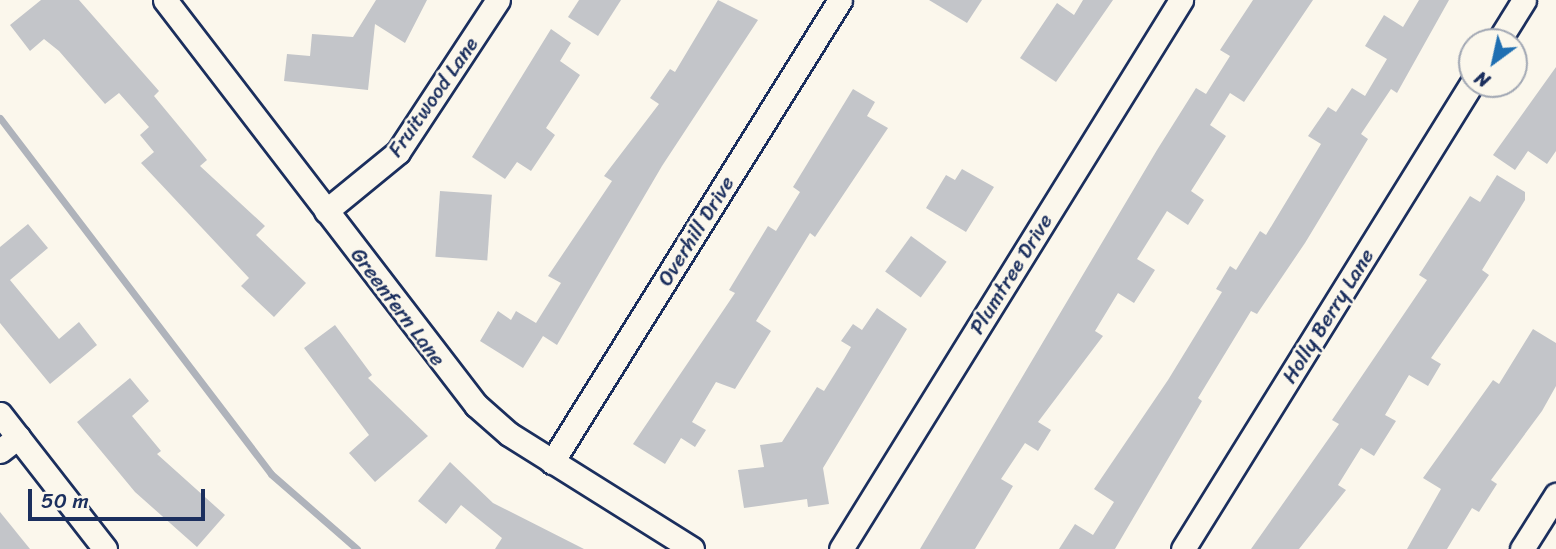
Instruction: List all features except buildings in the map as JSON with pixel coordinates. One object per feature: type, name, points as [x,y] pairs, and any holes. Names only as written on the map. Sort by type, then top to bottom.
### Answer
[{"type":"street","name":"Greenfern Lane","points":[[165,0],[476,405],[552,462],[692,549]]},
{"type":"street","name":"Fruitwood Lane","points":[[326,211],[398,152],[498,0]]},
{"type":"street","name":"Overhill Drive","points":[[552,462],[839,0]]},
{"type":"street","name":"Plumtree Drive","points":[[841,549],[1181,0]]},
{"type":"street","points":[[1507,28],[1524,0]]},
{"type":"street","name":"Holly Berry Lane","points":[[1183,549],[1463,98]]},
{"type":"street","points":[[0,414],[9,444],[105,549]]},
{"type":"street","points":[[1522,549],[1556,495]]},
{"type":"waterway","points":[[0,118],[271,474],[357,549]]}]
